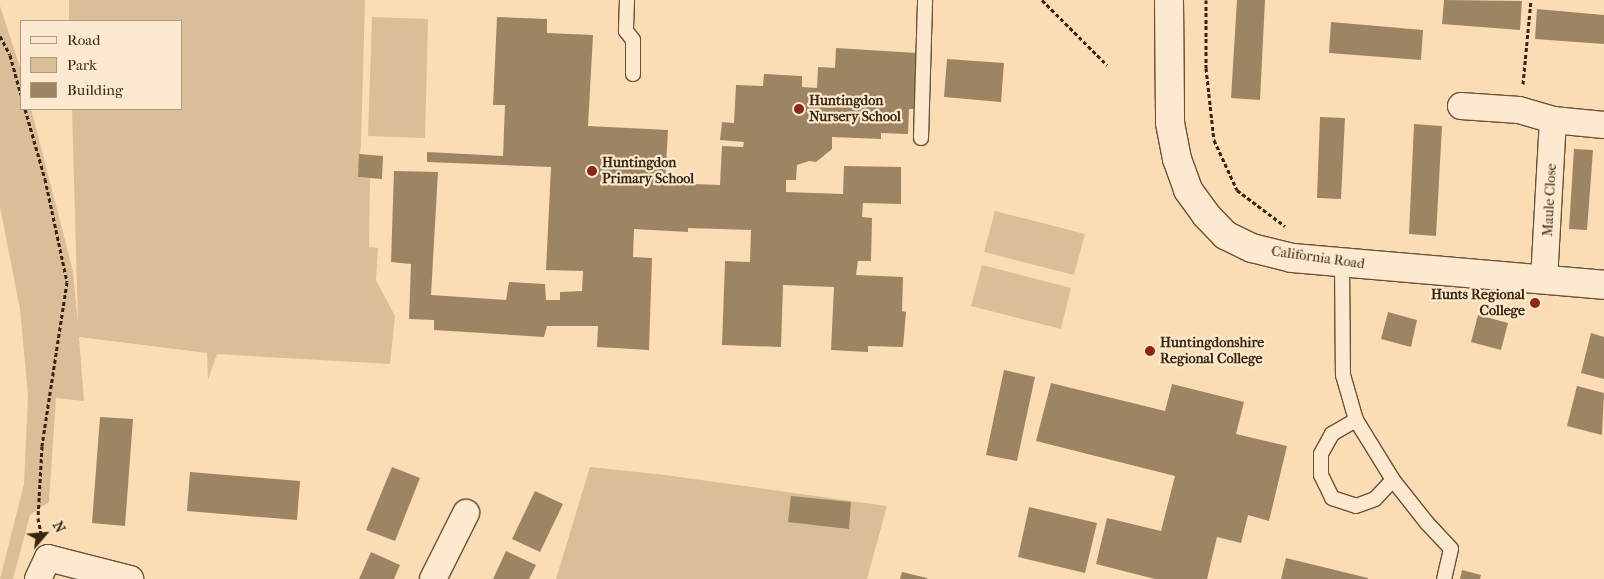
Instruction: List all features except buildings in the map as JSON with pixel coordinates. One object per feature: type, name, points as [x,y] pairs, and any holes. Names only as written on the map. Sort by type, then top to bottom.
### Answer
[{"type":"street","name":"California Road","points":[[1169,0],[1170,123],[1177,159],[1188,190],[1206,215],[1225,235],[1252,248],[1292,258],[1604,285]]},
{"type":"street","points":[[1461,106],[1519,110],[1553,120],[1604,125]]},
{"type":"street","name":"Maule Close","points":[[1544,280],[1553,120]]},
{"type":"street","points":[[433,579],[466,513]]},
{"type":"street","points":[[43,569],[130,579]]},
{"type":"lane","points":[[627,0],[626,31],[633,40],[633,74]]},
{"type":"lane","points":[[921,138],[925,0]]},
{"type":"lane","points":[[1342,263],[1343,375],[1356,420],[1393,480],[1427,523],[1451,549],[1444,579]]},
{"type":"lane","points":[[1356,420],[1332,434],[1321,454],[1321,475],[1332,498],[1356,506],[1375,499],[1393,480]]},
{"type":"path","points":[[1042,0],[1107,64]]},
{"type":"path","points":[[1206,0],[1206,68],[1214,140],[1237,190],[1282,226]]},
{"type":"path","points":[[1519,110],[1526,68],[1531,0]]},
{"type":"path","points":[[0,36],[10,55],[20,91]]},
{"type":"path","points":[[25,110],[45,179],[67,282],[42,446],[38,518],[43,569]]},
{"type":"green space","points":[[69,0],[365,0],[361,143],[358,177],[370,178],[369,247],[378,248],[376,280],[395,316],[390,364],[217,354],[208,380],[207,353],[79,337],[84,401],[56,398],[49,502],[30,515],[13,579],[0,579],[24,484],[28,395],[20,309],[0,207],[0,6],[20,67],[20,110],[31,110],[73,271],[78,325],[72,110],[182,110],[182,20],[69,20]]},
{"type":"green space","points":[[372,17],[428,19],[425,138],[368,136]]},
{"type":"green space","points":[[995,211],[1085,234],[1074,275],[984,252]]},
{"type":"green space","points":[[982,265],[1071,288],[1061,329],[971,306]]},
{"type":"green space","points":[[590,467],[665,475],[887,506],[867,579],[556,579]]},
{"type":"place","name":"Huntingdon Nursery School","points":[[799,109]]},
{"type":"place","name":"Huntingdon Primary School","points":[[592,171]]},
{"type":"place","name":"Hunts Regional College","points":[[1535,303]]},
{"type":"place","name":"Huntingdonshire Regional College","points":[[1150,351]]}]
